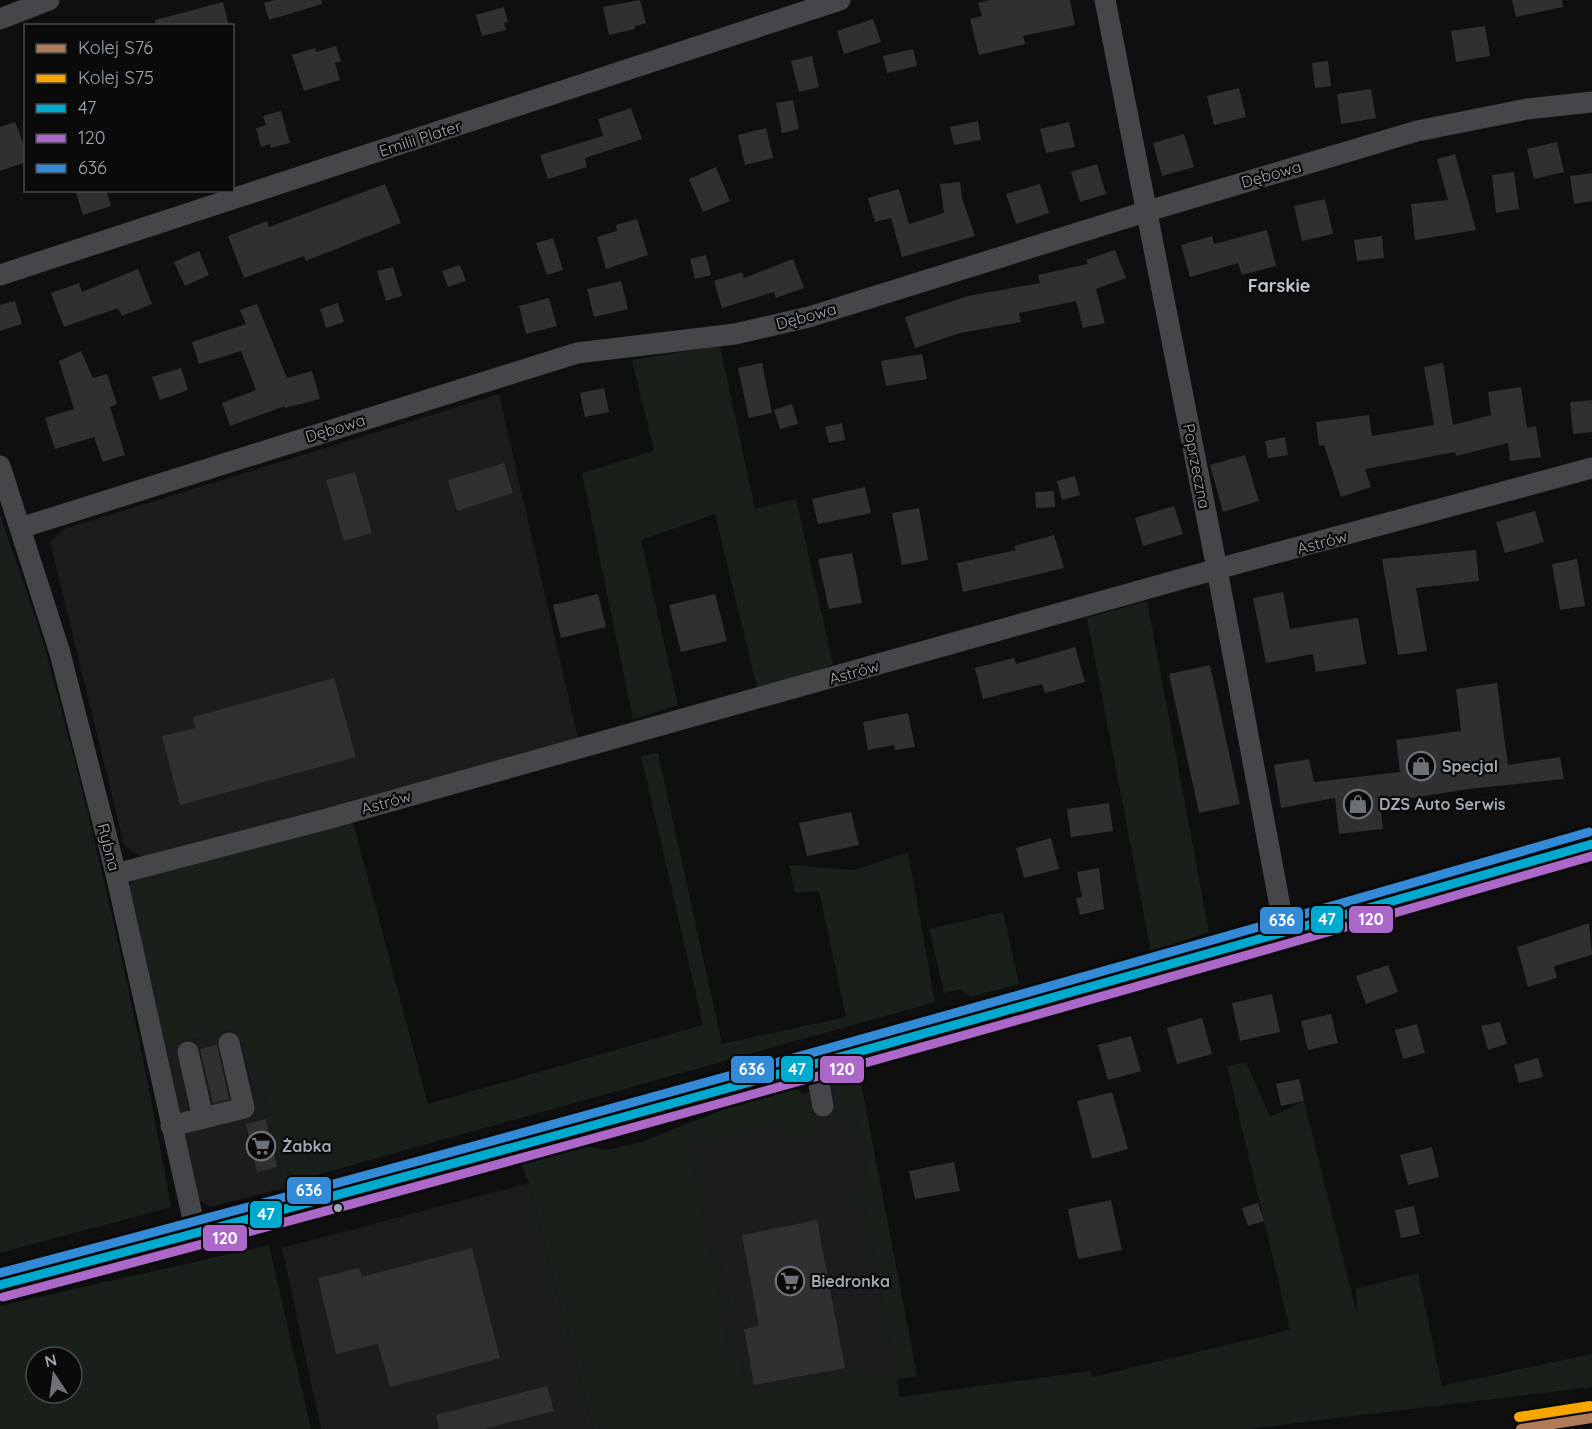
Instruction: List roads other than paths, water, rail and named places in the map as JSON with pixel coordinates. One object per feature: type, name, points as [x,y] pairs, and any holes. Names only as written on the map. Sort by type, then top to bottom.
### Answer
[{"type":"main road","points":[[0,1285],[1285,933],[1592,844]]},
{"type":"street","points":[[0,19],[49,0]]},
{"type":"street","name":"Emilii Plater","points":[[0,275],[840,0]]},
{"type":"street","name":"Poprzeczna","points":[[1105,0],[1148,211],[1285,933]]},
{"type":"street","name":"Dębowa","points":[[20,528],[577,353],[735,334],[809,317],[1148,211],[1417,131],[1527,109],[1592,102]]},
{"type":"street","name":"Rybna","points":[[0,466],[60,653],[116,874],[196,1233]]},
{"type":"street","name":"Astrów","points":[[116,874],[323,820],[1217,569],[1592,468]]},
{"type":"street","points":[[171,1126],[244,1108],[229,1043]]},
{"type":"street","points":[[188,1052],[203,1118]]},
{"type":"street","points":[[815,1063],[823,1106]]},
{"type":"rail line","name":"S75","points":[[1519,1417],[1590,1406]]},
{"type":"rail line","name":"S76","points":[[1521,1429],[1592,1418]]},
{"type":"place","name":"Specjal","points":[[1421,766]]},
{"type":"place","name":"DZS Auto Serwis","points":[[1358,804]]},
{"type":"place","name":"Żabka","points":[[261,1146]]},
{"type":"place","name":"Biedronka","points":[[790,1281]]},
{"type":"district","name":"Farskie","points":[[1279,285]]}]
